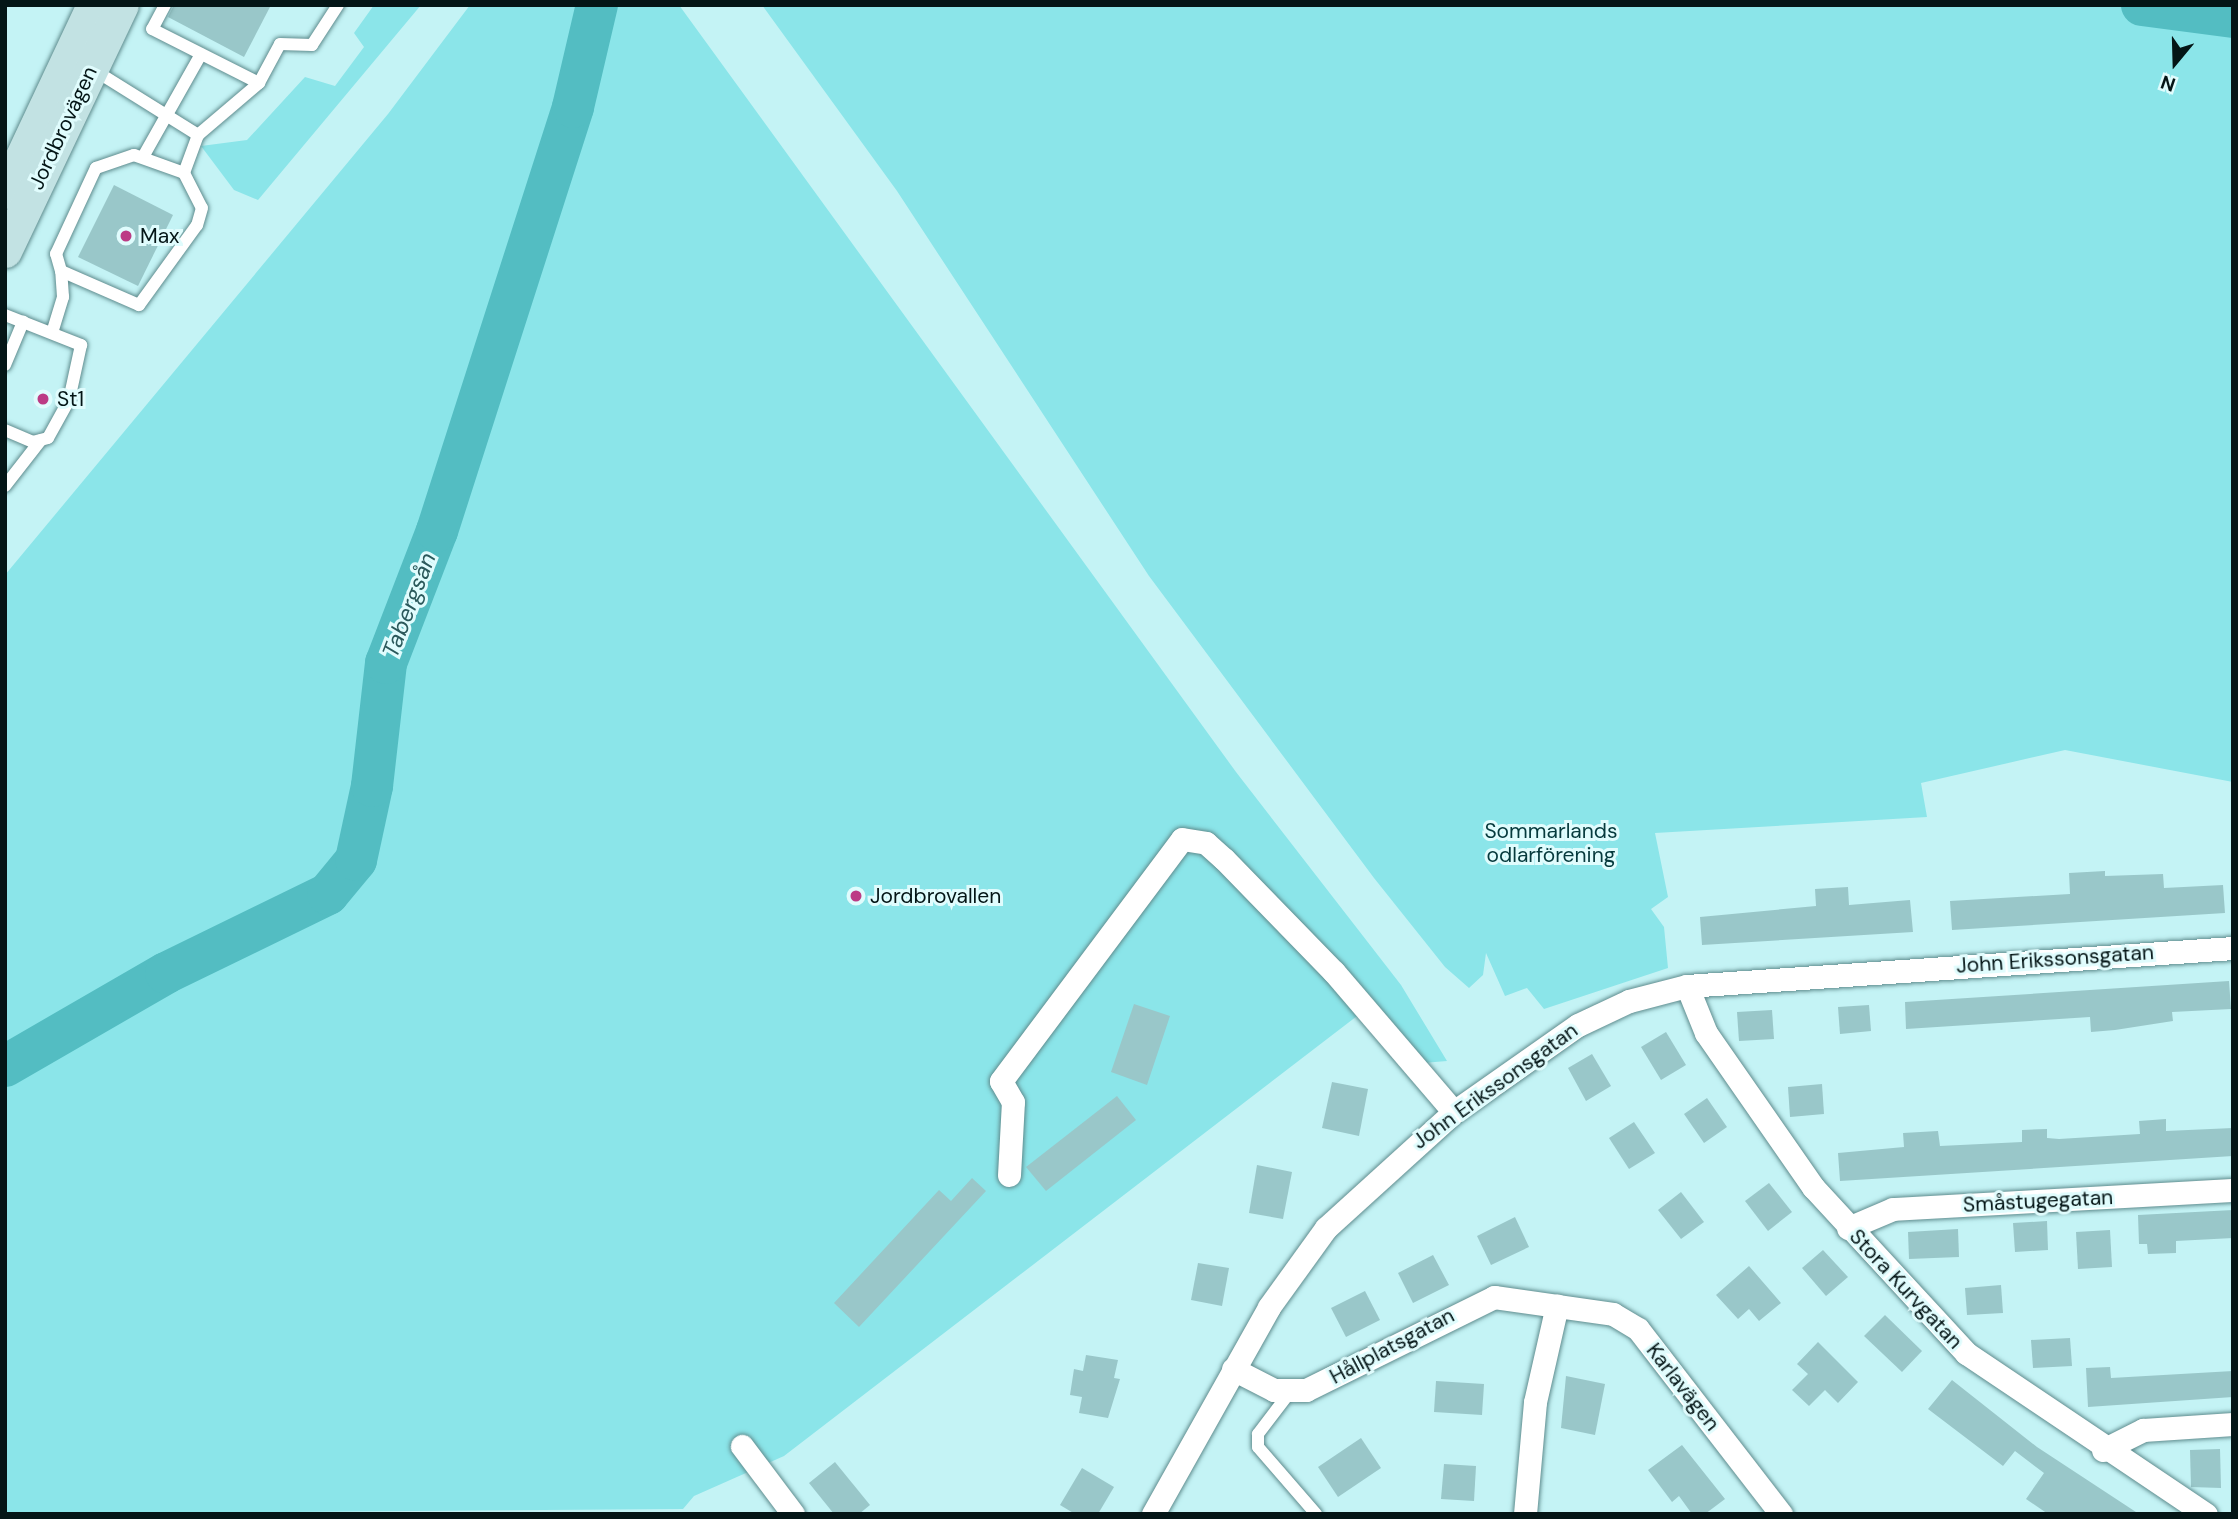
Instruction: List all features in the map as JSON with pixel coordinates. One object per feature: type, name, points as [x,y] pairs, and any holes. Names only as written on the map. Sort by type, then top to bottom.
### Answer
[{"type":"main road","points":[[5,142],[69,5]]},
{"type":"main road","name":"Jordbrovägen","points":[[5,192],[93,5]]},
{"type":"main road","name":"Jordbrovägen","points":[[5,251],[122,5]]},
{"type":"street","points":[[1009,1175],[1013,1102],[1001,1081],[1182,838],[1206,843],[1224,859],[1334,972],[1454,1112]]},
{"type":"street","name":"John Erikssonsgatan","points":[[1153,1514],[1233,1369],[1326,1228],[1454,1112],[1567,1030],[1629,1001],[1687,986],[2233,947]]},
{"type":"street","name":"Stora Kurvgatan","points":[[1687,986],[1706,1033],[1750,1100],[1848,1228],[1966,1353],[2103,1450],[2206,1514]]},
{"type":"street","name":"Småstugegatan","points":[[1848,1228],[1893,1209],[2233,1190]]},
{"type":"street","name":"Hållplatsgatan","points":[[1290,1392],[1306,1390],[1477,1302],[1494,1297],[1557,1306]]},
{"type":"street","points":[[1525,1514],[1535,1402],[1557,1306]]},
{"type":"street","name":"Karlavägen","points":[[1557,1306],[1613,1314],[1638,1329],[1781,1514]]},
{"type":"street","points":[[1233,1369],[1290,1392]]},
{"type":"street","points":[[2103,1450],[2143,1430],[2233,1424]]},
{"type":"street","points":[[742,1446],[793,1514]]},
{"type":"lane","points":[[165,5],[152,29],[259,83]]},
{"type":"lane","points":[[184,173],[198,135],[259,83],[280,44],[312,45],[338,5]]},
{"type":"lane","points":[[143,157],[169,116],[201,54]]},
{"type":"lane","points":[[91,68],[198,135]]},
{"type":"lane","points":[[52,333],[63,297],[61,271],[56,254],[96,168],[110,159],[143,157],[184,173],[200,197],[197,225],[139,305],[61,271]]},
{"type":"lane","points":[[5,315],[81,345],[60,424],[41,440],[5,486]]},
{"type":"lane","points":[[5,365],[23,322]]},
{"type":"lane","points":[[5,430],[41,440]]},
{"type":"lane","points":[[1290,1392],[1258,1434],[1258,1447],[1316,1514]]},
{"type":"lane","points":[[1293,1488],[1307,1514]]},
{"type":"green space","points":[[374,5],[421,5],[258,200],[234,190],[201,146],[247,140],[305,77],[335,86],[364,47],[354,33]]},
{"type":"green space","points":[[470,5],[679,5],[1236,772],[1401,985],[1447,1061],[1423,1063],[1374,1003],[784,1456],[694,1496],[683,1509],[5,1514],[5,575],[388,114]]},
{"type":"green space","name":"Sommarlands odlarförening","points":[[762,5],[2233,5],[2233,782],[2065,750],[1921,783],[1927,817],[1655,833],[1668,897],[1651,909],[1664,927],[1668,968],[1544,1009],[1527,988],[1505,996],[1486,953],[1483,975],[1469,988],[1445,967],[1374,878],[1149,576],[897,191]]},
{"type":"building","points":[[174,5],[271,5],[244,57],[168,17]]},
{"type":"building","name":"Max","points":[[114,185],[173,215],[138,286],[78,257]]},
{"type":"building","points":[[2105,871],[2105,876],[2163,874],[2164,888],[2223,885],[2225,913],[1952,930],[1950,901],[2070,894],[2069,873]]},
{"type":"building","points":[[1848,887],[1849,905],[1910,900],[1913,932],[1702,945],[1700,917],[1816,906],[1815,889]]},
{"type":"building","points":[[2229,981],[2231,1009],[2172,1012],[2173,1021],[2115,1030],[2091,1032],[2090,1017],[1906,1029],[1905,1002]]},
{"type":"building","points":[[1134,1004],[1170,1016],[1147,1085],[1111,1072]]},
{"type":"building","points":[[1869,1005],[1871,1031],[1840,1034],[1838,1007]]},
{"type":"building","points":[[1772,1010],[1774,1039],[1739,1041],[1737,1012]]},
{"type":"building","points":[[1666,1032],[1686,1065],[1661,1080],[1641,1047]]},
{"type":"building","points":[[1592,1054],[1611,1086],[1586,1101],[1568,1068]]},
{"type":"building","points":[[1332,1082],[1368,1089],[1359,1136],[1322,1128]]},
{"type":"building","points":[[1822,1084],[1824,1114],[1790,1117],[1788,1087]]},
{"type":"building","points":[[1117,1096],[1136,1120],[1046,1191],[1026,1167]]},
{"type":"building","points":[[1707,1098],[1727,1127],[1704,1143],[1684,1114]]},
{"type":"building","points":[[2166,1119],[2166,1131],[2233,1128],[2233,1156],[1840,1181],[1838,1153],[1904,1147],[1903,1133],[1938,1131],[1940,1146],[2022,1142],[2022,1130],[2047,1129],[2047,1138],[2059,1139],[2140,1134],[2139,1121]]},
{"type":"building","points":[[1634,1122],[1655,1153],[1629,1169],[1609,1138]]},
{"type":"building","points":[[1257,1165],[1292,1172],[1283,1219],[1249,1213]]},
{"type":"building","points":[[972,1178],[986,1191],[859,1327],[834,1303],[939,1190],[951,1201]]},
{"type":"building","points":[[1769,1183],[1792,1212],[1768,1231],[1745,1201]]},
{"type":"building","points":[[1681,1192],[1704,1222],[1681,1239],[1658,1210]]},
{"type":"building","points":[[2233,1210],[2233,1238],[2176,1241],[2176,1253],[2148,1254],[2147,1244],[2139,1244],[2138,1215]]},
{"type":"building","points":[[1515,1217],[1529,1247],[1491,1265],[1477,1236]]},
{"type":"building","points":[[2047,1221],[2048,1250],[2015,1252],[2013,1223]]},
{"type":"building","points":[[1958,1229],[1959,1257],[1909,1259],[1908,1232]]},
{"type":"building","points":[[2110,1230],[2112,1267],[2078,1269],[2076,1232]]},
{"type":"building","points":[[1823,1250],[1848,1277],[1826,1296],[1802,1268]]},
{"type":"building","points":[[1433,1255],[1449,1285],[1413,1303],[1398,1273]]},
{"type":"building","points":[[1198,1263],[1229,1268],[1222,1306],[1191,1300]]},
{"type":"building","points":[[1749,1266],[1781,1303],[1759,1321],[1749,1309],[1738,1319],[1716,1295]]},
{"type":"building","points":[[2001,1285],[2003,1313],[1967,1315],[1965,1288]]},
{"type":"building","points":[[1365,1291],[1380,1320],[1346,1337],[1331,1308]]},
{"type":"building","points":[[1885,1315],[1922,1351],[1902,1372],[1864,1336]]},
{"type":"building","points":[[2070,1338],[2072,1366],[2033,1368],[2031,1340]]},
{"type":"building","points":[[1818,1342],[1858,1382],[1838,1403],[1825,1390],[1809,1406],[1792,1390],[1808,1374],[1797,1364]]},
{"type":"building","points":[[1086,1355],[1118,1360],[1114,1378],[1120,1379],[1108,1418],[1079,1413],[1082,1397],[1070,1395],[1074,1369],[1083,1371]]},
{"type":"building","points":[[2110,1367],[2111,1378],[2233,1371],[2233,1397],[2088,1407],[2086,1368]]},
{"type":"building","points":[[1566,1376],[1605,1384],[1595,1435],[1561,1428]]},
{"type":"building","points":[[1952,1380],[2037,1447],[2139,1514],[2048,1514],[2026,1499],[2044,1473],[2015,1451],[2003,1466],[1928,1409]]},
{"type":"building","points":[[1436,1381],[1484,1384],[1482,1415],[1434,1412]]},
{"type":"building","points":[[1361,1438],[1381,1468],[1338,1497],[1318,1467]]},
{"type":"building","points":[[1682,1445],[1725,1499],[1705,1514],[1692,1514],[1679,1496],[1672,1502],[1648,1470]]},
{"type":"building","points":[[2220,1449],[2221,1488],[2191,1487],[2190,1450]]},
{"type":"building","points":[[835,1462],[870,1505],[859,1514],[834,1514],[809,1483]]},
{"type":"building","points":[[1444,1464],[1476,1466],[1474,1501],[1441,1499]]},
{"type":"building","points":[[1082,1468],[1114,1487],[1098,1514],[1075,1514],[1060,1505]]},
{"type":"waterway","name":"Tabergsån","points":[[5,1066],[166,973],[328,894],[356,860],[372,786],[386,663],[437,531],[573,107],[597,5]]},
{"type":"waterway","points":[[2142,5],[2233,17]]},
{"type":"place","name":"Max","points":[[126,236]]},
{"type":"place","name":"St1","points":[[43,399]]},
{"type":"place","name":"Jordbrovallen","points":[[856,896]]}]
